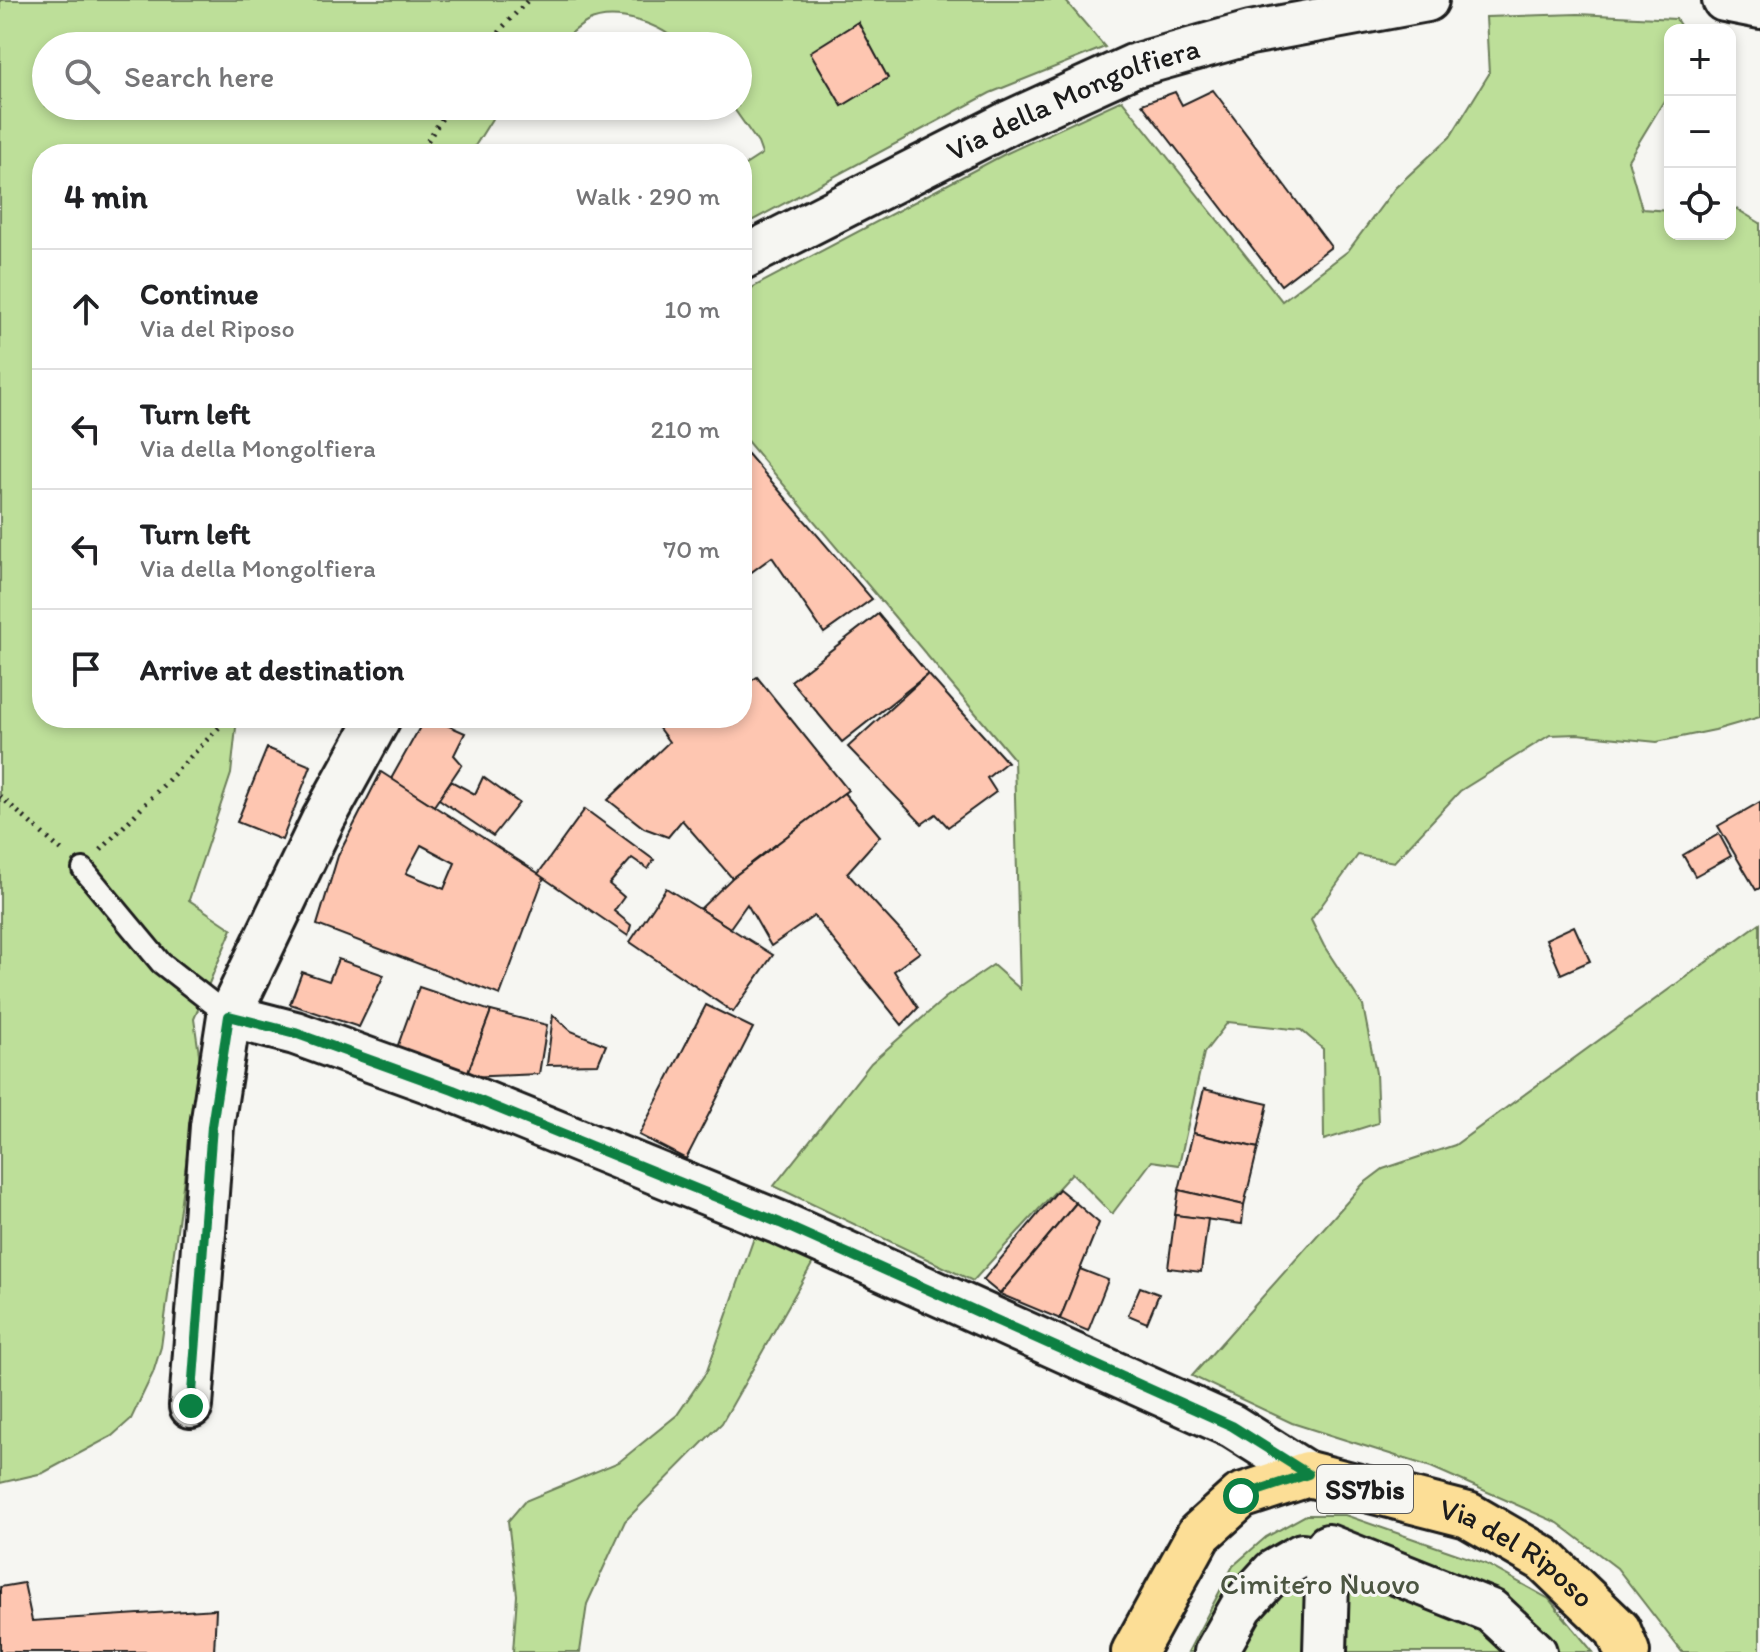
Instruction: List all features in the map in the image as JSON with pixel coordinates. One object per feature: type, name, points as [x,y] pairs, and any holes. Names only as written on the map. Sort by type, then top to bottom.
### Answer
[{"type":"main road","name":"SS7bis","points":[[1134,1652],[1199,1534],[1241,1496],[1308,1474]]},
{"type":"main road","name":"Via del Riposo","points":[[1308,1474],[1468,1515],[1544,1559],[1618,1630],[1627,1652]]},
{"type":"street","name":"Via della Mongolfiera","points":[[752,253],[1012,121],[1133,66],[1250,33],[1427,0]]},
{"type":"street","points":[[1724,0],[1760,7]]},
{"type":"street","points":[[191,1406],[212,1126],[229,1016],[324,818],[374,728]]},
{"type":"street","points":[[229,1016],[295,1033],[453,1090],[780,1223],[1232,1426],[1308,1474]]},
{"type":"street","points":[[1216,1652],[1242,1606],[1274,1571],[1315,1551],[1491,1611],[1535,1652]]},
{"type":"street","points":[[1315,1551],[1325,1652]]},
{"type":"lane","points":[[83,869],[161,963],[229,1016]]},
{"type":"path","points":[[500,32],[528,0]]},
{"type":"path","points":[[425,144],[441,120]]},
{"type":"path","points":[[0,796],[83,869],[218,728]]},
{"type":"green space","points":[[0,0],[1065,0],[1105,47],[990,93],[752,221],[752,160],[762,154],[742,120],[752,120],[752,32],[664,32],[638,20],[611,17],[587,22],[573,32],[32,32],[32,120],[491,120],[476,144],[32,144],[32,728],[236,728],[231,774],[189,900],[232,929],[194,1019],[200,1061],[161,1347],[153,1373],[131,1419],[112,1436],[43,1473],[0,1483]]},
{"type":"green space","points":[[1578,14],[1676,19],[1679,24],[1664,24],[1664,101],[1628,160],[1642,209],[1664,211],[1664,240],[1736,240],[1736,209],[1760,223],[1760,717],[1657,742],[1577,734],[1550,735],[1460,791],[1394,862],[1358,855],[1311,920],[1363,1006],[1376,1073],[1378,1123],[1324,1140],[1323,1049],[1301,1030],[1228,1022],[1204,1053],[1179,1165],[1152,1161],[1112,1214],[1072,1173],[973,1281],[774,1186],[871,1063],[945,998],[993,965],[1020,989],[1014,759],[752,447],[752,288],[1003,155],[1122,100],[1282,301],[1348,251],[1395,188],[1450,137],[1489,74],[1486,17]]},
{"type":"green space","points":[[1760,923],[1760,1652],[1682,1652],[1617,1568],[1558,1523],[1431,1467],[1292,1423],[1192,1376],[1363,1184],[1383,1169],[1455,1145]]},
{"type":"green space","points":[[756,1232],[816,1257],[722,1423],[625,1521],[587,1604],[580,1652],[513,1652],[517,1595],[508,1521],[525,1501],[619,1462],[677,1415],[707,1371]]},
{"type":"green space","name":"Cimitero Nuovo","points":[[1306,1515],[1345,1515],[1486,1564],[1549,1599],[1593,1652],[1188,1652],[1233,1566],[1266,1537]]},
{"type":"building","points":[[858,22],[888,78],[842,106],[810,52]]},
{"type":"building","points":[[1213,90],[1331,247],[1281,285],[1142,104],[1175,92],[1182,105]]},
{"type":"building","points":[[752,459],[872,599],[824,633],[772,557],[752,572]]},
{"type":"building","points":[[878,614],[928,674],[842,742],[791,681]]},
{"type":"building","points":[[928,674],[1007,762],[987,778],[996,792],[948,827],[936,814],[922,824],[848,747]]},
{"type":"building","points":[[757,677],[848,790],[732,878],[682,820],[668,837],[644,828],[608,800],[669,742],[659,728],[752,728],[752,680]]},
{"type":"building","points":[[419,728],[454,728],[465,733],[454,755],[462,764],[434,806],[391,779]]},
{"type":"building","points":[[267,748],[311,766],[282,840],[237,822]]},
{"type":"building","points":[[381,772],[544,877],[500,995],[317,925],[338,856]],"holes":[[[421,845],[455,863],[444,889],[406,873]]]},
{"type":"building","points":[[483,777],[519,803],[493,836],[439,799],[451,781],[475,794]]},
{"type":"building","points":[[844,793],[880,836],[847,873],[920,952],[894,971],[918,1008],[902,1025],[814,916],[771,946],[747,904],[730,928],[700,909],[732,878]]},
{"type":"building","points":[[1760,802],[1760,888],[1756,890],[1718,826]]},
{"type":"building","points":[[585,809],[654,860],[648,869],[632,858],[609,884],[624,897],[614,911],[631,925],[628,936],[538,874]]},
{"type":"building","points":[[1719,834],[1731,856],[1695,876],[1683,855]]},
{"type":"building","points":[[666,888],[773,955],[733,1012],[630,942]]},
{"type":"building","points":[[1574,926],[1590,961],[1561,974],[1546,939]]},
{"type":"building","points":[[338,959],[384,975],[359,1027],[290,1004],[302,972],[329,981]]},
{"type":"building","points":[[419,987],[491,1011],[466,1077],[397,1048]]},
{"type":"building","points":[[706,1005],[753,1028],[686,1159],[639,1135]]},
{"type":"building","points":[[491,1011],[547,1025],[539,1074],[466,1077]]},
{"type":"building","points":[[553,1015],[571,1031],[606,1045],[598,1064],[547,1065]]},
{"type":"building","points":[[1204,1089],[1268,1104],[1258,1148],[1193,1133]]},
{"type":"building","points":[[1193,1133],[1258,1148],[1244,1205],[1179,1190]]},
{"type":"building","points":[[1059,1189],[1076,1203],[1000,1294],[983,1280]]},
{"type":"building","points":[[1179,1190],[1244,1205],[1242,1224],[1175,1215]]},
{"type":"building","points":[[1076,1203],[1099,1223],[1060,1319],[1000,1294]]},
{"type":"building","points":[[1175,1215],[1208,1219],[1201,1272],[1168,1268]]},
{"type":"building","points":[[1080,1269],[1108,1280],[1088,1331],[1060,1319]]},
{"type":"building","points":[[1140,1287],[1159,1294],[1147,1323],[1128,1315]]},
{"type":"building","points":[[24,1583],[32,1621],[216,1609],[214,1652],[0,1652],[0,1587]]},
{"type":"route","points":[[191,1406],[212,1126],[229,1016],[295,1033],[453,1090],[780,1223],[1232,1426],[1308,1474],[1241,1496]]}]
